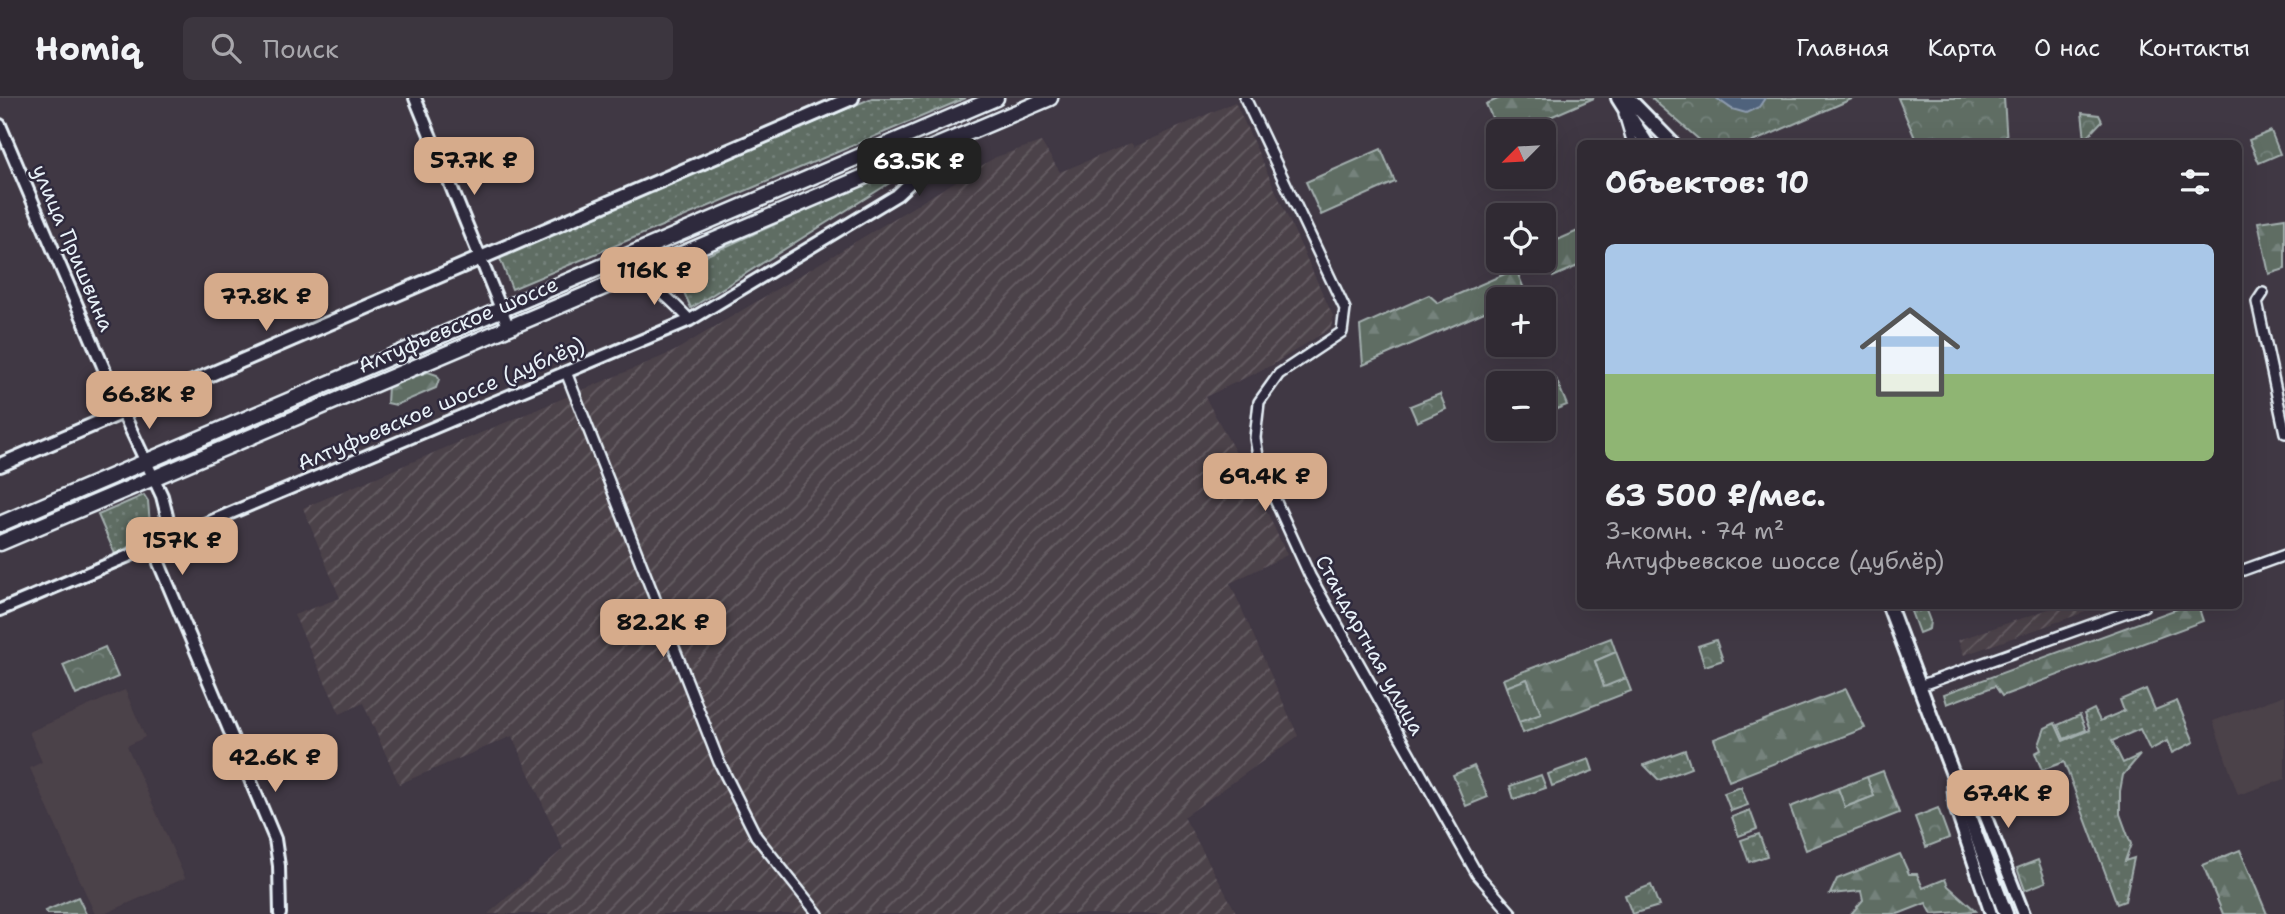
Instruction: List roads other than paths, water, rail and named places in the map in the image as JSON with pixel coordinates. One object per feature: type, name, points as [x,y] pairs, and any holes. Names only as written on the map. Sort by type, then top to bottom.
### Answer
[{"type":"main road","points":[[0,465],[852,98]]},
{"type":"main road","name":"Алтуфьевское шоссе","points":[[0,524],[502,307],[996,98]]},
{"type":"main road","name":"Алтуфьевское шоссе","points":[[0,543],[1050,98]]},
{"type":"main road","points":[[1622,101],[1645,140]]},
{"type":"main road","points":[[1622,101],[1668,140]]},
{"type":"main road","points":[[1890,609],[2006,914]]},
{"type":"street","points":[[415,98],[508,326]]},
{"type":"street","name":"Стандартная улица","points":[[1245,98],[1345,309],[1342,332],[1279,374],[1259,402],[1255,438],[1258,456],[1310,576],[1477,874],[1512,914]]},
{"type":"street","points":[[1622,101],[1632,140]]},
{"type":"street","name":"улица Пришвина","points":[[0,125],[3,140],[154,478],[169,524],[159,563]]},
{"type":"street","name":"Алтуфьевское шоссе (дублёр)","points":[[0,610],[690,320],[897,195],[929,166],[940,144]]},
{"type":"street","points":[[625,277],[640,279],[654,288],[690,320]]},
{"type":"street","points":[[2263,293],[2257,302],[2285,433]]},
{"type":"street","points":[[566,372],[719,762],[756,836],[818,914]]},
{"type":"street","points":[[142,552],[153,555],[159,563],[275,839],[279,866],[280,914]]},
{"type":"street","points":[[2242,571],[2285,555]]},
{"type":"street","points":[[1919,687],[2136,609]]},
{"type":"street","points":[[1951,768],[1955,807],[1991,914]]},
{"type":"street","points":[[1951,768],[1984,812],[2024,914]]},
{"type":"water","points":[[1716,98],[1765,98],[1759,107],[1746,113],[1732,109]]}]
